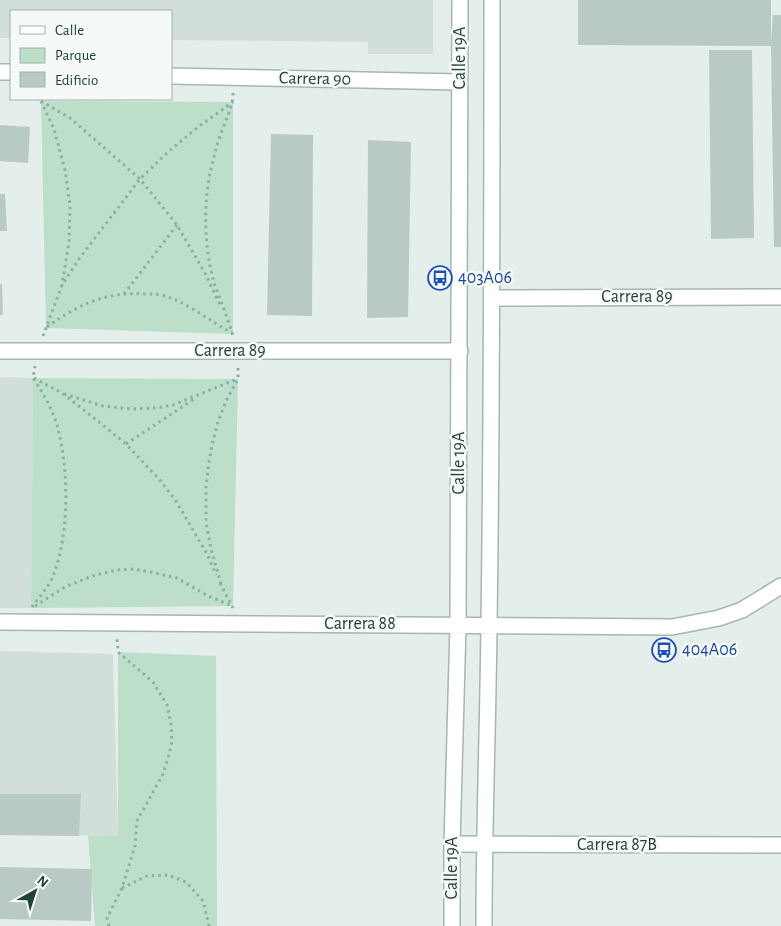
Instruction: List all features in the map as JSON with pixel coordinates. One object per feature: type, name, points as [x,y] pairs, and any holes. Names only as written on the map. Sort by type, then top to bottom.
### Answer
[{"type":"street","name":"Calle 19A","points":[[452,926],[452,844],[458,625],[460,0]]},
{"type":"street","name":"Calle 19A","points":[[484,926],[492,298],[492,0]]},
{"type":"street","name":"Carrera 90","points":[[172,76],[459,82]]},
{"type":"street","name":"Carrera 89","points":[[492,298],[781,297]]},
{"type":"street","name":"Carrera 89","points":[[0,352],[460,351]]},
{"type":"street","name":"Carrera 88","points":[[0,622],[672,627],[719,618],[742,610],[781,586]]},
{"type":"street","name":"Carrera 87B","points":[[452,844],[781,845]]},
{"type":"path","points":[[221,584],[206,522],[206,487],[209,461],[218,422],[226,400],[238,379],[237,351],[233,334],[214,282],[207,254],[206,221],[210,171],[220,136],[233,102],[233,77]]},
{"type":"path","points":[[40,100],[70,118],[140,179],[177,225],[206,275],[233,334]]},
{"type":"path","points":[[40,100],[54,129],[65,170],[70,205],[69,242],[61,288],[37,352],[33,378],[47,399],[57,424],[66,486],[61,553],[53,578],[31,608],[65,587],[92,576],[118,570],[133,569],[177,578],[208,596],[233,606]]},
{"type":"path","points":[[61,288],[79,259],[140,179],[198,127],[233,102]]},
{"type":"path","points":[[124,294],[177,225]]},
{"type":"path","points":[[46,328],[88,302],[111,295],[136,293],[162,295],[185,305],[233,334]]},
{"type":"path","points":[[33,378],[62,393],[104,406],[131,409],[173,405],[238,379]]},
{"type":"path","points":[[62,393],[126,444],[176,501],[207,554],[233,606],[232,623]]},
{"type":"path","points":[[126,444],[202,393]]},
{"type":"path","points":[[109,926],[107,918],[122,888],[135,846],[137,820],[163,774],[172,741],[171,724],[166,705],[153,682],[118,652],[116,622]]},
{"type":"path","points":[[122,888],[148,876],[168,875],[186,882],[203,901],[208,926]]},
{"type":"shaded area","points":[[0,0],[433,0],[433,54],[368,54],[368,42],[172,40],[172,10],[10,10],[10,38],[0,38]]},
{"type":"shaded area","points":[[0,377],[33,378],[31,608],[0,608]]},
{"type":"shaded area","points":[[0,651],[113,654],[118,836],[0,835]]},
{"type":"green space","points":[[41,101],[233,102],[233,334],[46,328]]},
{"type":"green space","points":[[33,378],[238,379],[233,606],[31,608]]},
{"type":"green space","points":[[118,652],[216,656],[217,926],[95,926],[88,836],[118,836]]},
{"type":"building","points":[[578,0],[771,0],[771,41],[773,15],[781,15],[781,247],[774,247],[771,46],[578,45]]},
{"type":"building","points":[[709,50],[752,50],[754,238],[711,239]]},
{"type":"building","points":[[0,125],[30,127],[28,163],[0,161]]},
{"type":"building","points":[[271,134],[313,135],[312,316],[267,315]]},
{"type":"building","points":[[368,140],[411,142],[408,317],[367,318]]},
{"type":"building","points":[[0,194],[5,194],[7,231],[0,231]]},
{"type":"building","points":[[0,284],[2,284],[3,315],[0,315]]},
{"type":"building","points":[[0,794],[81,794],[79,836],[0,835]]},
{"type":"building","points":[[0,867],[92,869],[91,921],[0,919]]},
{"type":"place","name":"403A06","points":[[440,278]]},
{"type":"place","name":"404A06","points":[[664,650]]}]
